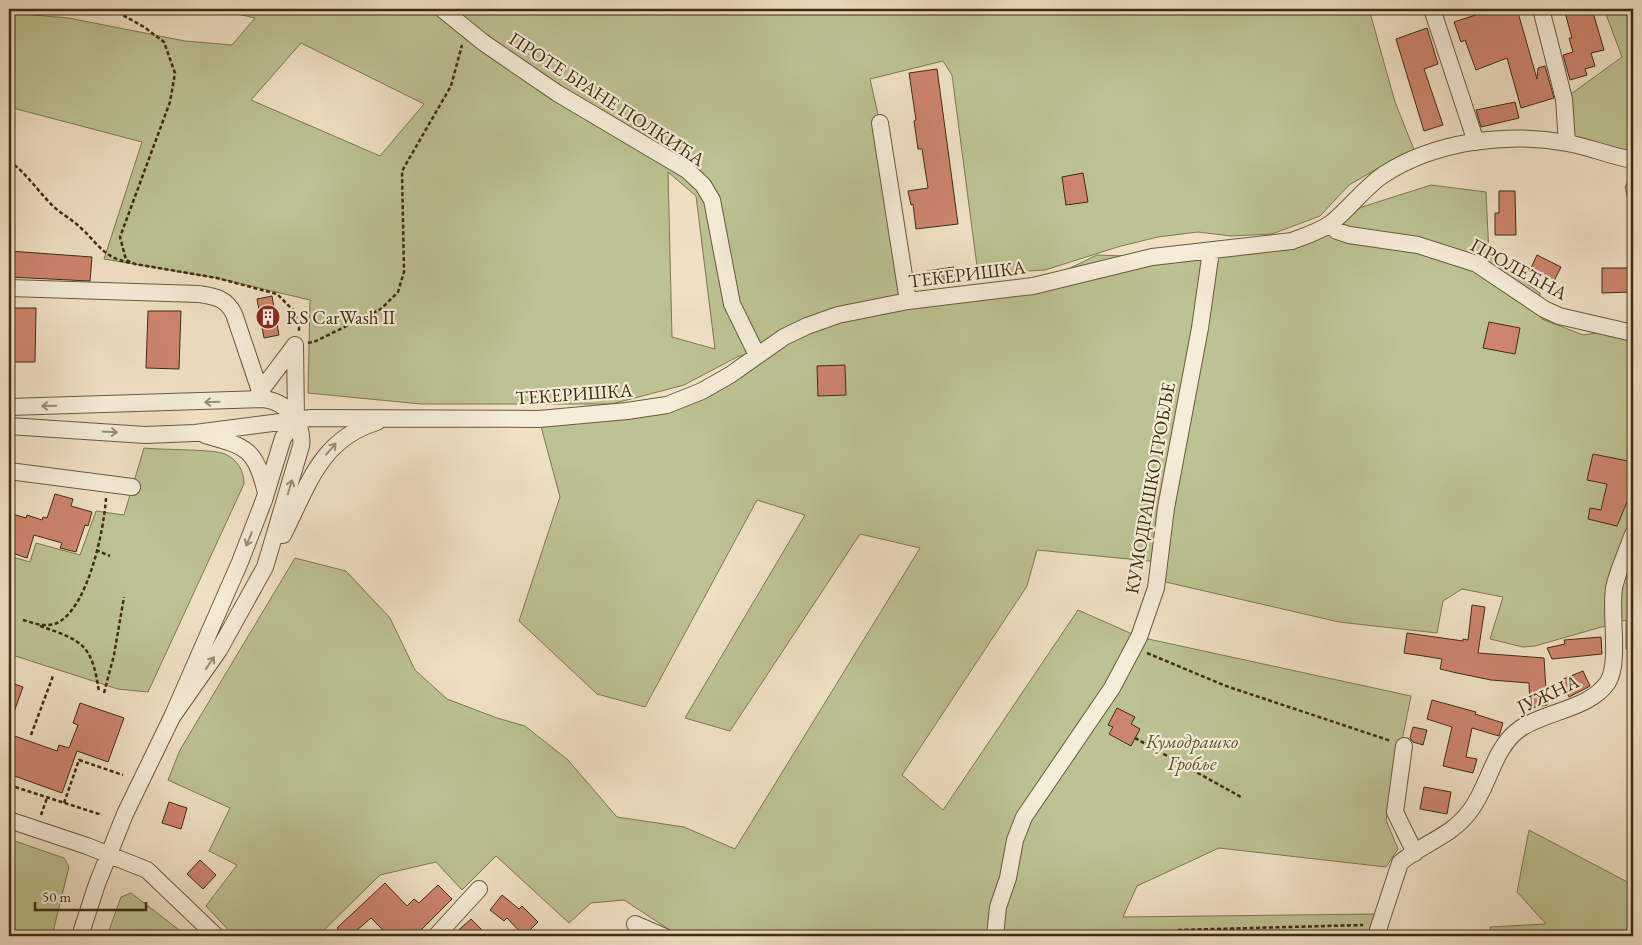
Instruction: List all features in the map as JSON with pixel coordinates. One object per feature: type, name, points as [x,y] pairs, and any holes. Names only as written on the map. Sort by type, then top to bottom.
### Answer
[{"type":"street","name":"ПРОТЕ БРАНЕ ПОЛКИЋА","points":[[442,9],[462,26],[557,93],[687,170],[703,185],[712,200],[732,304],[757,355]]},
{"type":"street","points":[[1432,9],[1476,142]]},
{"type":"street","points":[[1541,9],[1564,99],[1567,143]]},
{"type":"street","points":[[880,123],[908,301]]},
{"type":"street","name":"ТЕКЕРИШКА","points":[[195,433],[333,417],[539,419],[590,416],[667,405],[702,391],[784,338],[807,326],[838,315],[908,301],[1033,286],[1152,257],[1292,241],[1314,233],[1330,224],[1370,185],[1394,168],[1438,151],[1476,142],[1529,138],[1567,143],[1606,155],[1633,160]]},
{"type":"street","name":"ПРОЛЕЋНА","points":[[1330,224],[1337,231],[1349,235],[1418,245],[1476,264],[1544,309],[1559,316],[1633,333]]},
{"type":"street","name":"КУМОДРАШКО ГРОБЉЕ","points":[[995,936],[998,907],[1008,878],[1015,840],[1024,817],[1060,763],[1092,721],[1134,647],[1156,588],[1166,508],[1200,328],[1211,251]]},
{"type":"street","points":[[9,288],[199,294],[219,297],[229,304],[234,314],[257,396]]},
{"type":"street","points":[[257,396],[294,345]]},
{"type":"street","points":[[80,936],[125,814],[172,717],[240,562],[266,493],[283,438],[296,420],[294,345]]},
{"type":"street","points":[[9,407],[257,396],[276,402],[284,407],[296,420],[302,431],[301,446],[265,567]]},
{"type":"street","points":[[172,717],[219,650],[314,474],[331,449],[347,434],[362,426],[392,417]]},
{"type":"street","points":[[9,426],[146,434],[195,433],[226,441],[246,449],[257,462],[266,493]]},
{"type":"street","points":[[9,471],[132,487]]},
{"type":"street","name":"ЈУЖНА","points":[[1377,934],[1398,866],[1415,853],[1448,834],[1472,810],[1501,749],[1509,738],[1534,720],[1592,696],[1607,682],[1614,658],[1611,614],[1614,586],[1633,534]]},
{"type":"street","points":[[1404,746],[1395,812],[1415,853]]},
{"type":"street","points":[[9,820],[109,854],[147,870],[216,936]]},
{"type":"street","points":[[436,936],[479,889]]},
{"type":"street","points":[[635,924],[663,936]]},
{"type":"path","points":[[112,9],[144,27],[164,42],[175,73],[170,102],[120,237],[126,260],[135,264]]},
{"type":"path","points":[[294,345],[316,341],[381,309],[398,292],[404,272],[402,171],[451,86],[462,52],[462,26]]},
{"type":"path","points":[[9,161],[27,175],[48,202],[81,227],[115,260],[217,278],[277,294],[287,302],[299,323],[299,335],[294,345]]},
{"type":"path","points":[[39,625],[55,624],[69,615],[79,600],[105,516],[107,484]]},
{"type":"path","points":[[96,550],[110,556]]},
{"type":"path","points":[[104,694],[114,655],[124,597]]},
{"type":"path","points":[[23,620],[64,634],[86,648],[95,664],[99,692]]},
{"type":"path","points":[[1134,647],[1226,686],[1404,746]]},
{"type":"path","points":[[31,735],[53,676]]},
{"type":"path","points":[[1135,738],[1241,797]]},
{"type":"path","points":[[64,803],[79,760],[123,775]]},
{"type":"path","points":[[9,785],[102,815]]},
{"type":"path","points":[[45,803],[47,798]]},
{"type":"path","points":[[1178,930],[1366,925],[1377,934]]},
{"type":"green space","name":"Кумодрашко Гробље","points":[[215,9],[1369,9],[1395,102],[1415,152],[1403,154],[1349,185],[1320,216],[1272,234],[1231,236],[1198,232],[1158,237],[1121,246],[1045,270],[978,274],[952,75],[943,61],[870,79],[880,123],[908,301],[1033,286],[1097,255],[1152,257],[1211,251],[1330,224],[1362,207],[1431,185],[1486,192],[1489,255],[1540,293],[1542,319],[1583,335],[1616,330],[1633,325],[1633,650],[1626,649],[1626,620],[1535,646],[1523,647],[1490,639],[1503,597],[1462,589],[1443,601],[1437,633],[1339,622],[1157,580],[1159,562],[1037,550],[1027,586],[902,775],[943,810],[1078,610],[1139,637],[1411,696],[1386,820],[1398,849],[1386,867],[1219,848],[1137,886],[1123,917],[1378,914],[1373,936],[679,936],[624,900],[591,903],[569,923],[496,856],[462,890],[436,862],[380,875],[318,936],[234,936],[206,906],[237,865],[209,851],[230,808],[168,780],[180,750],[295,558],[346,571],[390,618],[415,670],[447,699],[497,718],[525,726],[568,760],[617,817],[684,827],[735,849],[920,548],[860,534],[730,731],[685,718],[805,515],[757,500],[645,707],[597,694],[519,621],[560,497],[539,419],[667,405],[756,355],[739,356],[684,385],[612,404],[421,404],[308,393],[310,300],[217,278],[104,259],[142,142],[9,107],[9,13],[69,18],[185,41],[232,45],[255,18]],"holes":[[[301,43],[424,104],[380,156],[251,100]],[[668,172],[696,196],[715,349],[672,337]]]},
{"type":"green space","points":[[1604,9],[1633,9],[1633,160],[1567,143],[1564,99],[1622,57]]},
{"type":"green space","points":[[1633,172],[1633,223],[1625,187]]},
{"type":"green space","points":[[144,448],[210,451],[225,454],[239,466],[244,484],[148,692],[118,689],[9,654],[9,556],[30,562],[36,543],[80,555],[96,511],[124,515]]},
{"type":"green space","points":[[1529,830],[1633,885],[1633,936],[1492,936],[1490,927],[1546,924],[1517,892]]},
{"type":"green space","points":[[9,839],[64,858],[69,867],[52,936],[9,936]]},
{"type":"green space","points":[[131,893],[187,936],[107,936],[121,897]]},
{"type":"building","points":[[1494,9],[1517,9],[1537,79],[1538,68],[1545,66],[1554,98],[1521,108],[1507,58],[1476,70],[1465,40],[1461,42],[1454,22]]},
{"type":"building","points":[[1564,9],[1592,9],[1604,50],[1591,53],[1595,66],[1585,69],[1587,75],[1570,80],[1563,55],[1573,52],[1569,38],[1572,38]]},
{"type":"building","points":[[1427,28],[1438,64],[1424,69],[1443,125],[1424,131],[1396,39]]},
{"type":"building","points":[[937,69],[958,224],[916,229],[913,204],[911,205],[908,191],[928,188],[922,149],[918,149],[909,73]]},
{"type":"building","points":[[1515,102],[1519,118],[1481,127],[1476,110]]},
{"type":"building","points":[[1083,173],[1088,202],[1066,205],[1062,177]]},
{"type":"building","points":[[1499,191],[1515,191],[1516,235],[1495,235],[1495,213],[1499,213]]},
{"type":"building","points":[[9,251],[92,257],[90,281],[9,277]]},
{"type":"building","points":[[1537,255],[1561,267],[1554,281],[1530,270]]},
{"type":"building","points":[[954,267],[956,279],[928,282],[927,271]]},
{"type":"building","points":[[1602,268],[1631,268],[1631,292],[1602,293]]},
{"type":"building","name":"RS CarWash II","points":[[272,296],[279,335],[264,338],[257,299]]},
{"type":"building","points":[[9,308],[36,308],[35,362],[9,362]]},
{"type":"building","points":[[148,311],[181,311],[179,369],[146,368]]},
{"type":"building","points":[[1489,322],[1520,328],[1515,354],[1483,348]]},
{"type":"building","points":[[845,365],[846,395],[818,396],[817,366]]},
{"type":"building","points":[[1593,454],[1633,462],[1633,504],[1627,502],[1617,526],[1588,519],[1590,508],[1601,510],[1607,484],[1587,480]]},
{"type":"building","points":[[55,494],[73,499],[71,506],[92,512],[88,526],[85,525],[76,552],[60,548],[62,543],[34,535],[27,558],[12,553],[14,548],[9,546],[9,513],[26,518],[27,515],[42,520],[43,517],[47,518]]},
{"type":"building","points":[[1472,605],[1485,607],[1478,653],[1544,658],[1547,705],[1530,708],[1529,683],[1491,680],[1440,669],[1442,659],[1404,653],[1407,633],[1463,641],[1463,639],[1468,640]]},
{"type":"building","points":[[1601,637],[1602,654],[1552,659],[1547,648],[1565,644],[1564,640]]},
{"type":"building","points":[[1583,671],[1590,686],[1569,697],[1561,680]]},
{"type":"building","points":[[9,682],[23,687],[10,723],[9,723]]},
{"type":"building","points":[[1432,700],[1476,712],[1475,714],[1503,723],[1499,736],[1472,728],[1466,757],[1477,759],[1473,773],[1443,766],[1452,727],[1427,719]]},
{"type":"building","points":[[80,703],[124,718],[108,762],[77,751],[62,793],[9,774],[9,734],[57,751],[59,745],[69,748],[78,725],[73,723]]},
{"type":"building","points":[[1117,708],[1135,717],[1131,724],[1140,729],[1131,746],[1109,734],[1113,727],[1108,725]]},
{"type":"building","points":[[1413,727],[1427,730],[1423,745],[1413,742],[1410,738]]},
{"type":"building","points":[[1424,787],[1451,792],[1447,814],[1420,809]]},
{"type":"building","points":[[169,802],[187,808],[181,829],[162,823]]},
{"type":"building","points":[[200,860],[216,875],[203,889],[187,874]]},
{"type":"building","points":[[385,883],[407,906],[414,899],[419,903],[438,885],[452,899],[415,936],[389,936],[371,918],[350,936],[344,936],[337,928]]},
{"type":"building","points":[[502,895],[519,909],[522,906],[538,922],[524,936],[507,918],[504,921],[490,910]]},
{"type":"building","points":[[471,919],[488,936],[452,936]]},
{"type":"place","name":"RS CarWash II","points":[[268,317]]}]
